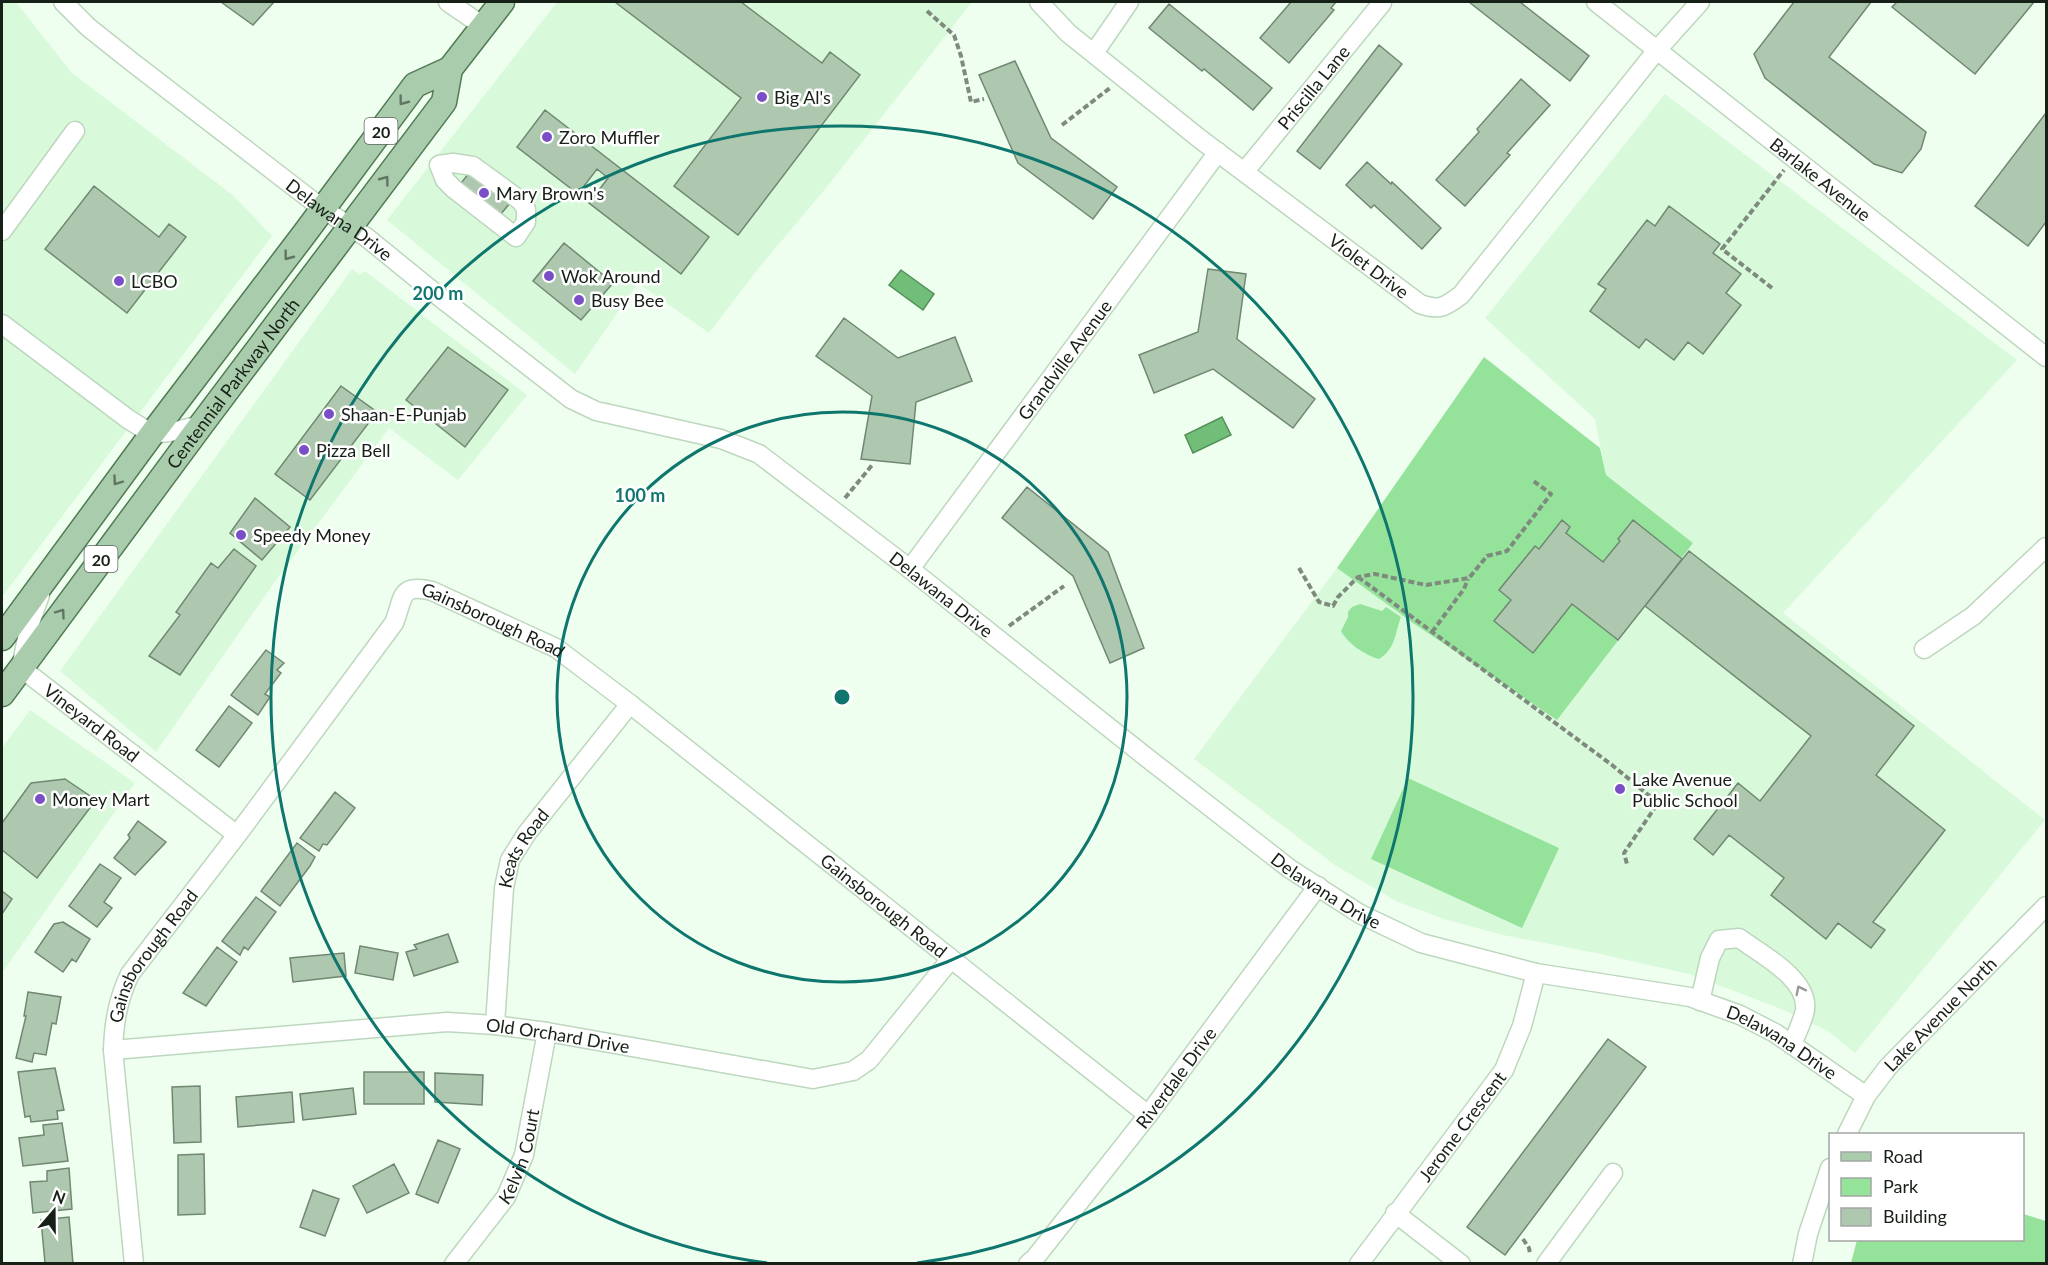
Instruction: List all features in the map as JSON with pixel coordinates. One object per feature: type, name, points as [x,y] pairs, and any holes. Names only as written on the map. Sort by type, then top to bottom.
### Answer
[{"type":"main road","name":"Centennial Parkway North","points":[[2,694],[444,102],[450,69],[502,2]]},
{"type":"main road","name":"Centennial Parkway North","points":[[2,638],[152,434],[415,85],[450,69]]},
{"type":"street","name":"Delawana Drive","points":[[63,2],[88,27],[132,62],[323,209],[366,237],[572,399],[596,411],[721,439],[759,454],[910,569],[1290,869],[1360,914],[1421,944],[1536,973],[1690,997],[1740,1015],[1775,1032],[1866,1096]]},
{"type":"street","points":[[448,2],[483,26]]},
{"type":"street","name":"Violet Drive","points":[[1039,2],[1068,33],[1218,152],[1420,304],[1433,308],[1446,307],[1461,295],[1657,50]]},
{"type":"street","points":[[1094,53],[1129,2]]},
{"type":"street","name":"Barlake Avenue","points":[[1596,2],[2046,357]]},
{"type":"street","points":[[1657,50],[1700,2]]},
{"type":"street","name":"Priscilla Lane","points":[[1245,171],[1382,3]]},
{"type":"street","points":[[2,231],[75,131]]},
{"type":"street","name":"Grandville Avenue","points":[[910,569],[1218,152]]},
{"type":"street","points":[[465,164],[473,166],[521,201],[526,209],[526,222],[516,237],[442,173],[465,164]]},
{"type":"street","points":[[2,324],[128,419],[152,434],[201,425]]},
{"type":"street","points":[[1924,649],[1973,616],[2046,547]]},
{"type":"street","points":[[21,668],[30,623],[46,576]]},
{"type":"street","name":"Gainsborough Road","points":[[134,1263],[113,1050],[117,1007],[130,974],[237,835],[394,623],[399,602],[405,593],[417,588],[432,591],[556,648],[630,704],[1148,1115]]},
{"type":"street","name":"Vineyard Road","points":[[21,668],[237,835]]},
{"type":"street","name":"Keats Road","points":[[495,1025],[504,888],[510,860],[527,832],[630,704]]},
{"type":"street","name":"Riverdale Drive","points":[[1028,1263],[1035,1258],[1148,1115],[1318,886]]},
{"type":"street","name":"Lake Avenue North","points":[[1848,1133],[1866,1096],[1888,1067],[2046,906]]},
{"type":"street","points":[[1700,1001],[1710,958],[1719,940],[1739,938],[1792,978],[1804,994],[1805,1010],[1792,1045]]},
{"type":"street","name":"Old Orchard Drive","points":[[113,1050],[447,1022],[547,1032],[813,1079],[853,1071],[869,1059],[950,960]]},
{"type":"street","name":"Jerome Crescent","points":[[1359,1263],[1504,1070],[1522,1026],[1536,973]]},
{"type":"street","name":"Kelvin Court","points":[[454,1263],[506,1197],[524,1155],[547,1032]]},
{"type":"street","points":[[1802,1263],[1808,1234],[1829,1171]]},
{"type":"street","points":[[1538,1262],[1613,1173]]},
{"type":"street","points":[[1395,1213],[1461,1263]]},
{"type":"path","points":[[927,12],[954,35],[971,102],[984,99]]},
{"type":"path","points":[[1062,125],[1125,77]]},
{"type":"path","points":[[1772,288],[1722,249],[1794,158]]},
{"type":"path","points":[[835,511],[873,464]]},
{"type":"path","points":[[1432,632],[1487,556],[1507,551],[1551,494],[1532,480]]},
{"type":"path","points":[[1299,568],[1319,602],[1333,606],[1338,597],[1358,577],[1375,574],[1426,585],[1469,578]]},
{"type":"path","points":[[1358,577],[1612,765],[1658,803],[1624,853],[1627,864]]},
{"type":"path","points":[[994,636],[1064,586]]},
{"type":"path","points":[[1523,1239],[1538,1262]]},
{"type":"shaded area","points":[[2,2],[16,2],[72,73],[234,196],[272,236],[2,597]]},
{"type":"shaded area","points":[[557,2],[972,2],[709,333],[638,283],[575,374],[387,220]]},
{"type":"shaded area","points":[[1665,94],[2017,360],[1783,613],[2045,820],[1855,1053],[1828,1031],[1781,1009],[1689,974],[1503,935],[1444,919],[1398,902],[1336,866],[1194,759],[1337,568],[1413,623],[1693,543],[1606,475],[1595,419],[1485,318]]},
{"type":"shaded area","points":[[352,269],[360,275],[365,271],[527,395],[458,480],[389,428],[274,583],[156,752],[60,671]]},
{"type":"shaded area","points":[[901,270],[934,294],[923,310],[889,285]]},
{"type":"shaded area","points":[[1222,417],[1231,435],[1193,453],[1185,435]]},
{"type":"shaded area","points":[[30,710],[135,783],[2,973],[2,748]]},
{"type":"green space","points":[[1484,357],[1600,448],[1606,475],[1693,543],[1557,720],[1413,623],[1337,568]]},
{"type":"green space","points":[[1360,604],[1382,611],[1386,607],[1401,617],[1392,645],[1379,659],[1357,648],[1341,631],[1348,612],[1352,607]]},
{"type":"green space","points":[[1408,778],[1559,848],[1522,928],[1371,859]]},
{"type":"green space","points":[[2024,1214],[2046,1221],[2046,1263],[1851,1263],[1857,1241],[2024,1241]]},
{"type":"building","points":[[221,2],[274,2],[253,25]]},
{"type":"building","points":[[615,2],[741,2],[822,63],[830,52],[860,75],[738,235],[674,186],[741,98]]},
{"type":"building","points":[[1291,2],[1336,2],[1331,8],[1334,10],[1289,63],[1260,38]]},
{"type":"building","points":[[1469,2],[1520,2],[1589,56],[1570,81]]},
{"type":"building","points":[[1794,2],[1871,2],[1829,57],[1926,132],[1921,149],[1902,173],[1874,164],[1765,78],[1754,54]]},
{"type":"building","points":[[1897,2],[2034,2],[1975,74],[1892,7]]},
{"type":"building","points":[[1169,4],[1272,88],[1253,110],[1204,69],[1202,71],[1149,28]]},
{"type":"building","points":[[1379,45],[1402,64],[1320,169],[1297,151]]},
{"type":"building","points":[[1015,61],[1051,138],[1117,187],[1093,219],[1018,163],[979,75]]},
{"type":"building","points":[[1521,79],[1550,105],[1507,153],[1510,155],[1465,206],[1436,180],[1479,132],[1477,129]]},
{"type":"building","points":[[545,110],[709,237],[681,274],[589,203],[608,178],[597,169],[578,194],[517,147]]},
{"type":"building","points":[[2046,113],[2046,222],[2028,246],[1975,206]]},
{"type":"building","points":[[1367,162],[1441,228],[1422,249],[1374,205],[1371,208],[1346,185]]},
{"type":"building","name":"Mary Brown's","points":[[472,169],[510,203],[500,215],[458,187]]},
{"type":"building","name":"LCBO","points":[[94,186],[159,237],[169,224],[186,237],[127,313],[45,249]]},
{"type":"building","points":[[1669,206],[1720,244],[1713,253],[1741,274],[1726,293],[1741,305],[1703,354],[1688,342],[1674,360],[1646,339],[1639,348],[1590,311],[1606,289],[1598,284],[1647,220],[1655,226]]},
{"type":"building","points":[[564,243],[613,283],[581,320],[533,281]]},
{"type":"building","points":[[1208,269],[1246,274],[1237,339],[1315,399],[1293,428],[1213,369],[1154,393],[1139,355],[1198,332]]},
{"type":"building","points":[[844,318],[898,358],[955,337],[972,381],[916,402],[910,464],[861,459],[872,396],[816,356]]},
{"type":"building","points":[[448,347],[508,390],[465,447],[406,400]]},
{"type":"building","points":[[341,386],[377,412],[310,500],[275,474]]},
{"type":"building","points":[[1027,487],[1108,552],[1144,648],[1110,663],[1073,576],[1002,518]]},
{"type":"building","points":[[255,498],[290,527],[262,560],[230,533]]},
{"type":"building","points":[[1562,520],[1570,527],[1566,533],[1603,562],[1633,520],[1682,559],[1618,640],[1572,604],[1533,653],[1494,621],[1511,600],[1499,590],[1535,546],[1539,549]]},
{"type":"building","points":[[234,549],[256,566],[180,675],[149,656],[180,615],[176,612],[211,563],[218,568]]},
{"type":"building","points":[[1689,551],[1914,726],[1876,775],[1945,830],[1873,922],[1885,930],[1871,948],[1838,923],[1826,939],[1771,895],[1784,878],[1729,835],[1713,855],[1694,839],[1738,783],[1760,801],[1811,736],[1645,606]]},
{"type":"building","points":[[266,650],[284,663],[277,670],[281,673],[265,694],[270,697],[258,715],[231,695]]},
{"type":"building","points":[[229,706],[252,723],[219,767],[196,750]]},
{"type":"building","points":[[65,779],[96,800],[37,878],[2,850],[2,823],[31,783]]},
{"type":"building","points":[[335,792],[355,808],[327,845],[323,844],[319,851],[300,838]]},
{"type":"building","points":[[138,821],[166,842],[135,875],[114,858],[130,838],[128,835]]},
{"type":"building","points":[[297,843],[315,857],[280,906],[261,891]]},
{"type":"building","points":[[100,864],[121,878],[104,902],[112,908],[97,927],[69,906]]},
{"type":"building","points":[[2,891],[12,899],[2,914]]},
{"type":"building","points":[[256,897],[276,912],[248,950],[244,947],[240,955],[222,941]]},
{"type":"building","points":[[63,922],[90,939],[76,962],[72,959],[63,972],[35,952],[54,924]]},
{"type":"building","points":[[448,934],[458,962],[414,976],[406,952],[417,949],[414,945]]},
{"type":"building","points":[[360,946],[398,953],[393,980],[355,973]]},
{"type":"building","points":[[217,947],[237,962],[206,1006],[183,993]]},
{"type":"building","points":[[344,953],[346,976],[293,982],[290,958]]},
{"type":"building","points":[[28,992],[61,997],[56,1024],[52,1023],[46,1055],[34,1053],[32,1062],[16,1058],[26,1016],[24,1016]]},
{"type":"building","points":[[1608,1039],[1646,1067],[1505,1255],[1467,1227]]},
{"type":"building","points":[[55,1068],[64,1110],[57,1111],[58,1119],[31,1122],[30,1116],[25,1117],[18,1072]]},
{"type":"building","points":[[364,1072],[424,1072],[424,1104],[364,1104]]},
{"type":"building","points":[[435,1073],[483,1075],[482,1105],[435,1102]]},
{"type":"building","points":[[200,1086],[201,1142],[174,1143],[172,1087]]},
{"type":"building","points":[[353,1088],[356,1114],[303,1120],[300,1094]]},
{"type":"building","points":[[292,1092],[294,1122],[238,1127],[236,1097]]},
{"type":"building","points":[[62,1123],[68,1161],[23,1166],[19,1138],[44,1135],[43,1125]]},
{"type":"building","points":[[438,1140],[460,1149],[438,1203],[416,1194]]},
{"type":"building","points":[[204,1154],[205,1214],[178,1215],[178,1155]]},
{"type":"building","points":[[394,1164],[409,1193],[367,1213],[353,1186]]},
{"type":"building","points":[[69,1168],[72,1209],[33,1213],[30,1182],[47,1181],[47,1171]]},
{"type":"building","points":[[313,1190],[339,1199],[325,1236],[300,1227]]},
{"type":"building","points":[[69,1217],[73,1264],[45,1263],[41,1220]]},
{"type":"place","name":"Big Al's","points":[[762,97]]},
{"type":"place","name":"Zoro Muffler","points":[[547,137]]},
{"type":"place","name":"Mary Brown's","points":[[484,193]]},
{"type":"place","name":"Wok Around","points":[[549,276]]},
{"type":"place","name":"LCBO","points":[[119,281]]},
{"type":"place","name":"Busy Bee","points":[[579,300]]},
{"type":"place","name":"Shaan-E-Punjab","points":[[329,414]]},
{"type":"place","name":"Pizza Bell","points":[[304,450]]},
{"type":"place","name":"Speedy Money","points":[[241,535]]},
{"type":"place","name":"Lake Avenue Public School","points":[[1620,789]]},
{"type":"place","name":"Money Mart","points":[[40,799]]}]
